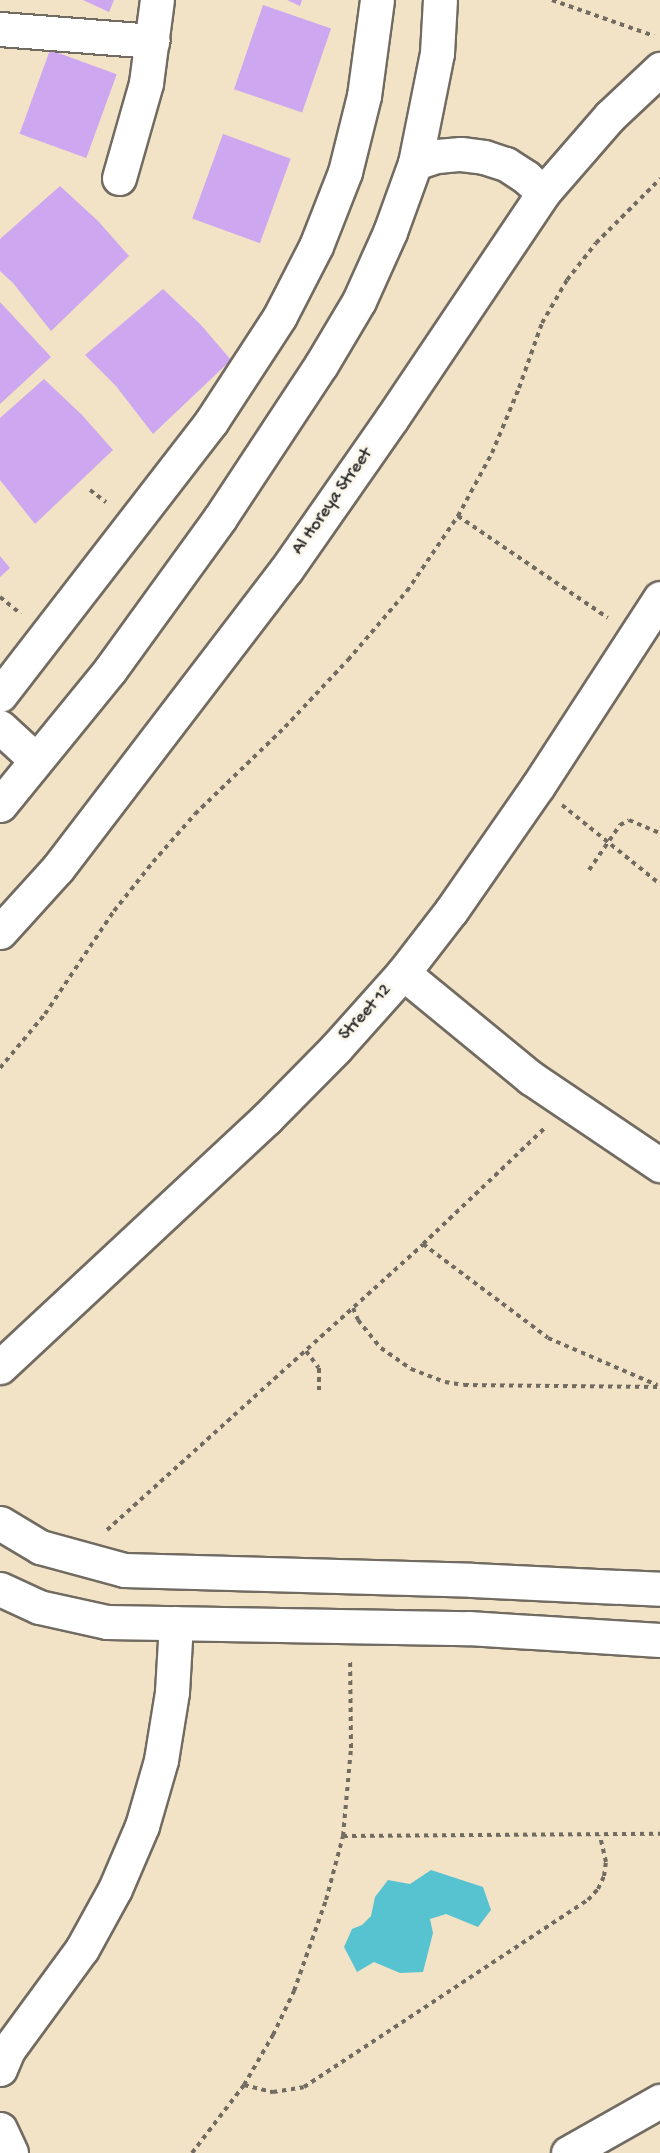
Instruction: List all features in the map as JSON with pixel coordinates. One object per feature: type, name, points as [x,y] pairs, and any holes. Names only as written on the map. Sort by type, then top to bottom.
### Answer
[{"type":"street","points":[[119,178],[146,83],[157,0]]},
{"type":"street","points":[[0,695],[211,422],[280,316],[316,246],[345,172],[364,96],[377,0]]},
{"type":"street","points":[[0,805],[110,670],[220,518],[321,365],[359,301],[390,232],[415,162],[437,53],[440,0]]},
{"type":"street","points":[[0,29],[153,40]]},
{"type":"street","name":"Al Horeya Street","points":[[0,932],[58,868],[286,570],[392,418],[543,193],[610,117],[660,69]]},
{"type":"street","points":[[415,162],[437,156],[461,154],[484,157],[506,164],[526,177],[543,193]]},
{"type":"street","name":"Street 12","points":[[0,1367],[266,1119],[336,1048],[402,973],[451,911],[538,786],[660,598]]},
{"type":"street","points":[[0,727],[36,760]]},
{"type":"street","points":[[402,973],[466,1027],[569,1105],[660,1165]]},
{"type":"street","points":[[0,1523],[40,1547],[76,1559],[124,1570],[472,1580],[660,1589]]},
{"type":"street","points":[[0,1589],[39,1607],[107,1622],[468,1628],[660,1640]]},
{"type":"street","points":[[0,2069],[8,2050],[82,1949],[115,1889],[142,1826],[163,1748],[172,1692],[176,1623]]},
{"type":"street","points":[[568,2153],[660,2101]]},
{"type":"street","points":[[0,2128],[11,2153]]},
{"type":"path","points":[[552,0],[622,27],[660,38]]},
{"type":"path","points":[[0,1068],[45,1014],[114,911],[153,861],[195,814],[285,727],[348,660],[407,591],[458,516],[492,453],[519,388],[542,323],[567,280],[596,243],[660,180]]},
{"type":"path","points":[[458,516],[636,636]]},
{"type":"path","points":[[538,786],[660,884]]},
{"type":"path","points":[[589,870],[620,825],[629,820],[660,833]]},
{"type":"path","points":[[76,1559],[423,1244],[569,1105]]},
{"type":"path","points":[[423,1244],[548,1338],[660,1387]]},
{"type":"path","points":[[353,1308],[358,1320],[381,1348],[411,1369],[445,1382],[464,1385],[660,1387]]},
{"type":"path","points":[[306,1351],[319,1368],[318,1390]]},
{"type":"path","points":[[192,2153],[244,2085],[273,2035],[304,1964],[326,1900],[343,1836],[351,1748],[349,1626]]},
{"type":"path","points":[[343,1836],[660,1834]]},
{"type":"path","points":[[244,2085],[273,2092],[304,2087],[588,1900],[598,1889],[605,1869],[605,1847],[600,1836]]},
{"type":"water","points":[[431,1870],[483,1887],[491,1910],[478,1927],[446,1914],[430,1919],[433,1933],[423,1972],[400,1973],[374,1962],[357,1972],[344,1947],[352,1929],[362,1925],[371,1916],[375,1897],[388,1880],[410,1884]]},
{"type":"building","points":[[83,0],[114,0],[109,12]]},
{"type":"building","points":[[287,0],[302,0],[300,6]]},
{"type":"building","points":[[263,5],[331,28],[302,113],[234,89]]},
{"type":"building","points":[[50,50],[117,74],[86,158],[20,134]]},
{"type":"building","points":[[223,134],[291,159],[260,243],[192,219]]},
{"type":"building","points":[[60,186],[98,221],[129,256],[51,331],[13,283],[0,271],[0,239]]},
{"type":"building","points":[[163,289],[201,325],[231,360],[153,434],[116,386],[85,355]]},
{"type":"building","points":[[0,302],[51,357],[0,404]]},
{"type":"building","points":[[44,379],[82,415],[113,450],[35,524],[0,480],[0,418]]},
{"type":"building","points":[[0,556],[10,568],[0,577]]}]
